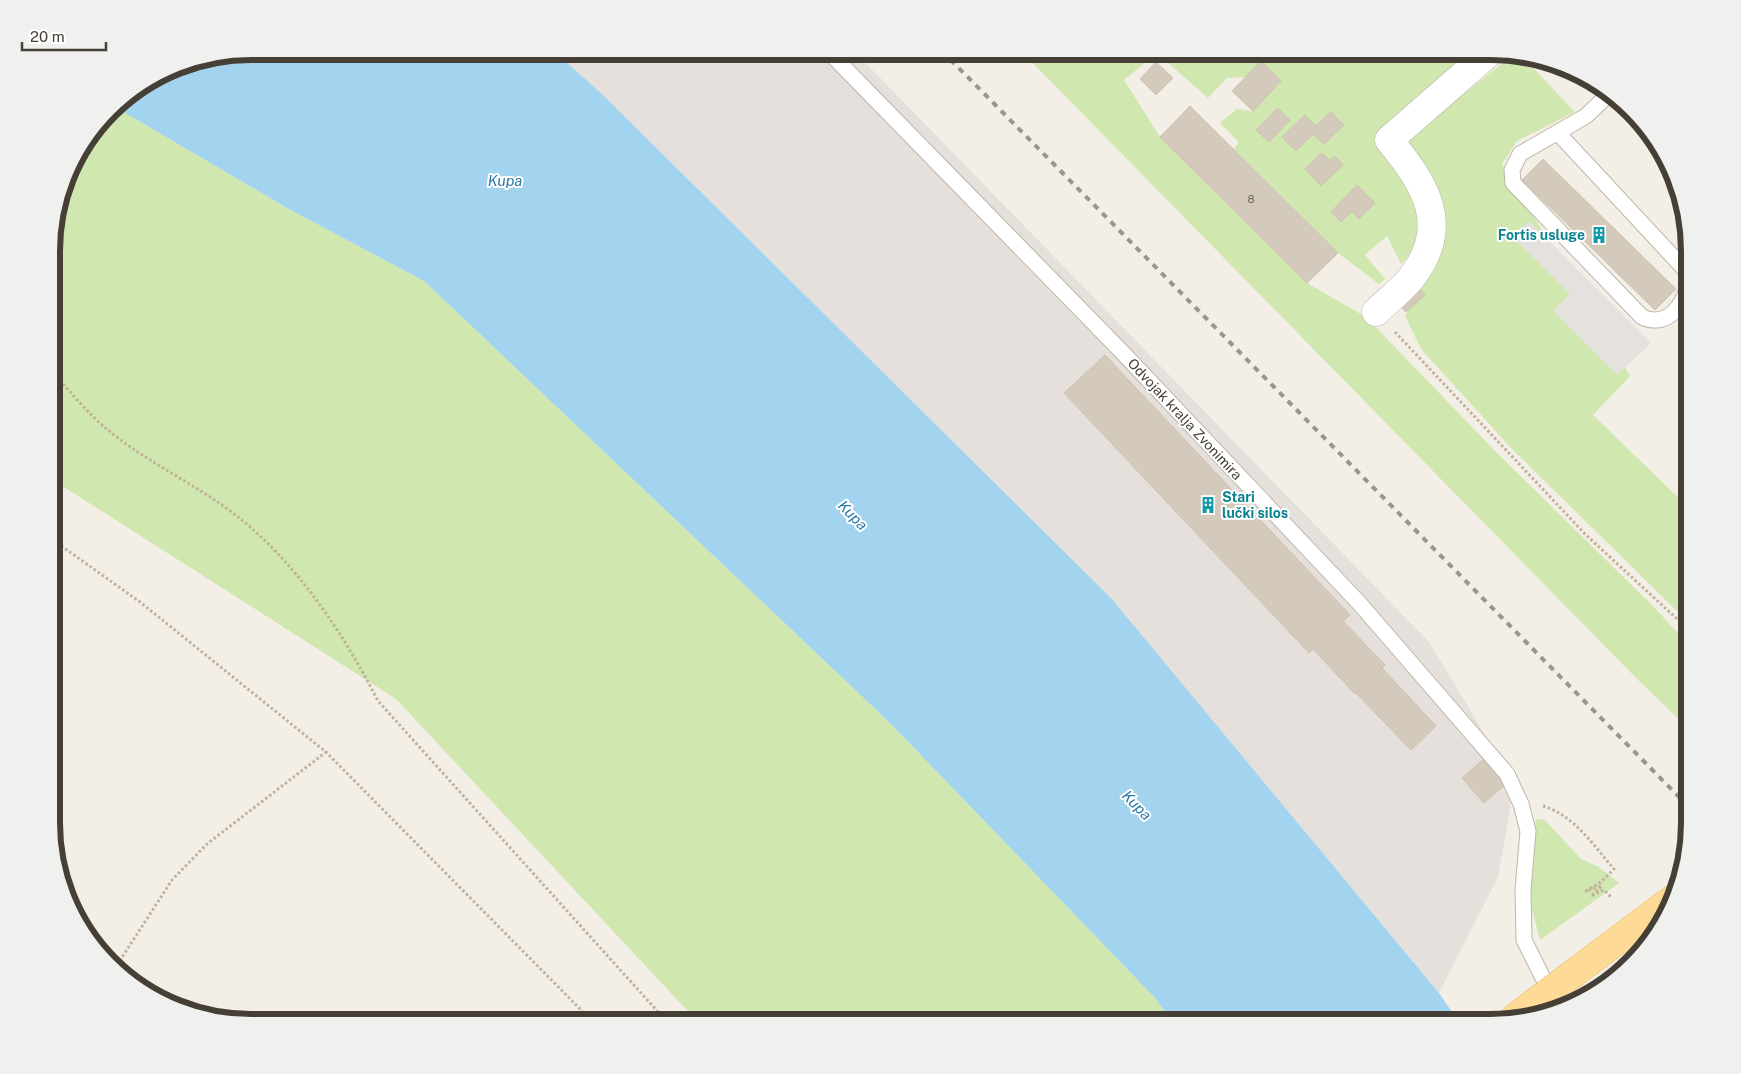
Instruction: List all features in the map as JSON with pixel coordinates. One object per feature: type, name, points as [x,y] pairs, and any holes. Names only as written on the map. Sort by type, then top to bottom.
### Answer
[{"type":"main road","points":[[1526,1010],[1648,929]]},
{"type":"street","points":[[1376,312],[1411,278],[1425,256],[1433,226],[1426,193],[1411,167],[1389,140],[1481,60]]},
{"type":"lane","name":"Odvojak kralja Zvonimira","points":[[837,60],[1124,354],[1360,604],[1507,774],[1521,804],[1528,831],[1524,890],[1524,940],[1543,978],[1561,1000]]},
{"type":"lane","points":[[1605,98],[1586,116],[1558,134],[1520,154],[1512,170],[1513,183],[1642,317],[1655,322],[1667,318],[1681,303]]},
{"type":"lane","points":[[1558,134],[1681,265]]},
{"type":"path","points":[[1376,312],[1585,534],[1681,623]]},
{"type":"path","points":[[60,380],[107,429],[156,464],[204,493],[242,520],[284,558],[322,608],[362,669],[378,701],[660,1014]]},
{"type":"path","points":[[60,545],[140,602],[326,752],[585,1014]]},
{"type":"path","points":[[119,961],[172,880],[206,844],[326,752]]},
{"type":"path","points":[[1521,804],[1532,802],[1554,809],[1575,824],[1614,869],[1601,882],[1586,890],[1602,886],[1591,896],[1604,890],[1612,898]]},
{"type":"shaded area","points":[[564,60],[863,60],[1429,642],[1495,751],[1511,803],[1498,877],[1439,993],[1111,598],[602,94]]},
{"type":"shaded area","points":[[1529,221],[1651,343],[1617,375],[1553,311],[1570,294],[1513,237]]},
{"type":"green space","points":[[1030,60],[1148,60],[1124,80],[1160,137],[1307,283],[1366,317],[1498,454],[1651,604],[1681,636],[1681,721],[1637,679]]},
{"type":"green space","points":[[1165,60],[1469,60],[1378,143],[1419,194],[1421,244],[1401,264],[1387,236],[1365,255],[1385,279],[1379,284],[1338,253],[1234,149],[1239,142],[1220,123],[1237,109],[1253,111],[1281,81],[1261,61],[1248,77],[1227,78],[1208,98]]},
{"type":"green space","points":[[1506,60],[1530,65],[1575,112],[1517,141],[1502,164],[1630,376],[1593,415],[1681,500],[1681,615],[1511,448],[1421,349],[1405,316],[1423,280],[1443,227],[1406,140]]},
{"type":"green space","points":[[121,111],[287,208],[424,281],[890,723],[1156,999],[1166,1014],[691,1014],[396,699],[60,484],[60,238],[70,189],[80,166],[99,135]]},
{"type":"green space","points":[[1536,819],[1545,820],[1581,859],[1599,867],[1619,883],[1540,940],[1530,901]]},
{"type":"water","name":"Kupa","points":[[238,60],[564,60],[602,94],[1111,598],[1439,993],[1453,1014],[1166,1014],[1156,999],[890,723],[424,281],[287,208],[121,111],[145,92],[189,70]]},
{"type":"building","points":[[1261,61],[1281,81],[1253,111],[1232,91]]},
{"type":"building","points":[[1156,62],[1173,78],[1156,95],[1140,79]]},
{"type":"building","points":[[1190,106],[1338,253],[1307,283],[1160,137]]},
{"type":"building","points":[[1278,108],[1290,120],[1269,142],[1256,130]]},
{"type":"building","points":[[1331,112],[1344,125],[1324,144],[1313,134],[1296,151],[1282,137],[1305,115],[1316,126]]},
{"type":"building","points":[[1322,153],[1330,160],[1335,156],[1343,165],[1321,186],[1305,169]]},
{"type":"building","name":"Fortis usluge","points":[[1543,159],[1676,289],[1655,310],[1522,180]]},
{"type":"building","points":[[1357,185],[1375,203],[1359,219],[1352,211],[1341,222],[1331,212]]},
{"type":"building","points":[[1414,283],[1425,295],[1406,312],[1395,301]]},
{"type":"building","name":"Stari lučki silos","points":[[1105,355],[1350,615],[1309,653],[1064,393]]},
{"type":"building","points":[[1343,621],[1385,665],[1355,694],[1313,649]]},
{"type":"building","points":[[1382,668],[1436,726],[1411,750],[1356,693]]},
{"type":"building","points":[[1485,758],[1507,783],[1484,803],[1462,778]]},
{"type":"railway","points":[[951,60],[1681,799]]},
{"type":"place","name":"Fortis usluge","points":[[1599,235]]},
{"type":"place","name":"Stari lučki silos","points":[[1208,505]]}]
